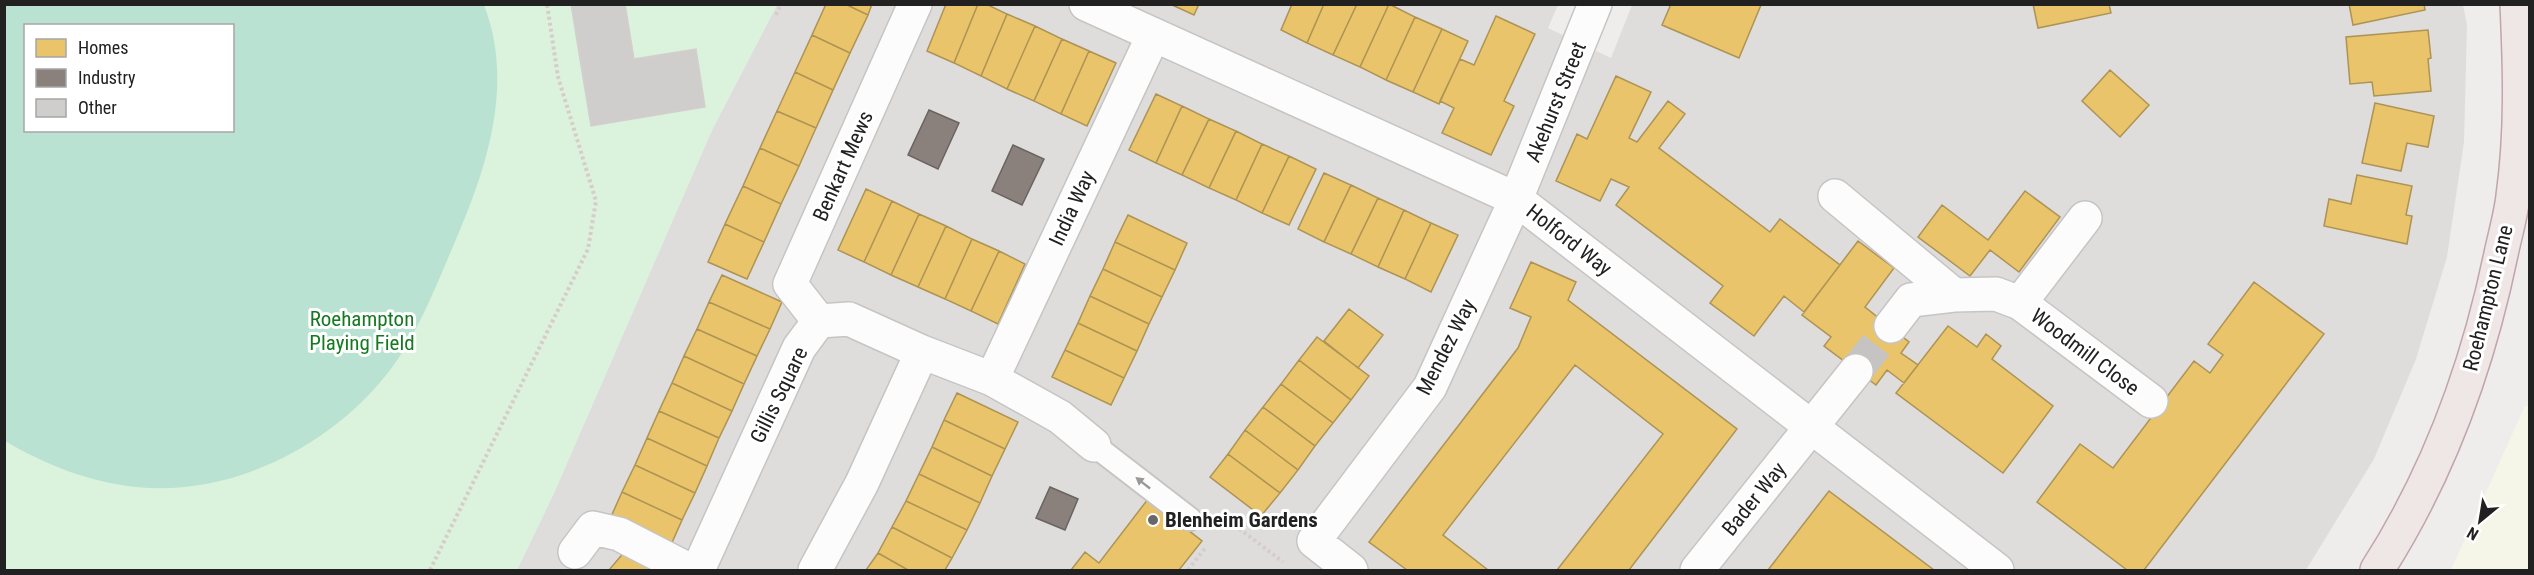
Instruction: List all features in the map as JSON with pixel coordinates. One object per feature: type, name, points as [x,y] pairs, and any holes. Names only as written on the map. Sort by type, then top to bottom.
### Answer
[{"type":"highway","name":"Roehampton Lane","points":[[2377,570],[2396,540],[2428,477],[2475,359],[2490,308],[2513,197],[2521,87],[2517,4]]},
{"type":"street","name":"Benkart Mews","points":[[819,321],[790,284],[915,4]]},
{"type":"street","name":"Holford Way","points":[[1086,4],[1516,199],[1997,570]]},
{"type":"street","name":"Akehurst Street","points":[[1516,199],[1595,4]]},
{"type":"street","name":"India Way","points":[[992,379],[1153,36]]},
{"type":"street","points":[[1835,196],[1954,295]]},
{"type":"street","name":"Mendez Way","points":[[1351,570],[1314,541],[1430,387],[1516,199]]},
{"type":"street","name":"Woodmill Close","points":[[2020,303],[2085,218]]},
{"type":"street","name":"Woodmill Close","points":[[1891,326],[1911,300],[1954,295],[1996,294],[2020,303],[2151,401]]},
{"type":"street","points":[[819,321],[849,319],[922,352],[992,379],[1060,417],[1094,446]]},
{"type":"street","name":"Gillis Square","points":[[698,570],[799,348],[819,321]]},
{"type":"street","points":[[815,570],[862,483],[922,352]]},
{"type":"street","points":[[1811,427],[1856,371]]},
{"type":"street","name":"Bader Way","points":[[1696,570],[1811,427]]},
{"type":"street","points":[[575,552],[593,528],[620,534],[689,570]]},
{"type":"lane","points":[[1094,446],[1190,519]]},
{"type":"path","points":[[430,570],[588,249],[596,201],[558,77],[547,4]]},
{"type":"path","points":[[776,15],[781,4]]},
{"type":"shaded area","points":[[777,5],[1558,5],[1548,28],[1611,58],[1632,5],[2463,5],[2467,25],[2464,142],[2447,257],[2416,359],[2374,459],[2306,570],[517,570],[554,493],[712,130]]},
{"type":"shaded area","points":[[2525,406],[2530,406],[2529,570],[2451,570]]},
{"type":"green space","points":[[5,4],[484,5],[493,34],[497,64],[497,93],[493,123],[479,181],[434,290],[408,343],[387,374],[363,400],[337,424],[275,462],[241,475],[207,484],[171,488],[119,485],[85,477],[36,458],[5,441]]},
{"type":"green space","name":"Roehampton Playing Field","points":[[4,5],[777,5],[712,130],[554,493],[517,570],[5,570]]},
{"type":"building: Homes","points":[[826,4],[845,4],[868,15],[850,53],[812,35]]},
{"type":"building: Homes","points":[[845,4],[872,4],[868,15]]},
{"type":"building: Homes","points":[[946,4],[978,4],[954,63],[927,51]]},
{"type":"building: Homes","points":[[978,4],[986,4],[1007,14],[981,76],[954,63]]},
{"type":"building: Homes","points":[[1170,4],[1199,4],[1194,15]]},
{"type":"building: Homes","points":[[1292,4],[1324,4],[1307,43],[1281,30]]},
{"type":"building: Homes","points":[[1324,4],[1357,4],[1333,55],[1307,43]]},
{"type":"building: Homes","points":[[1357,4],[1389,4],[1360,67],[1333,55]]},
{"type":"building: Homes","points":[[1389,4],[1415,17],[1386,80],[1360,67]]},
{"type":"building: Homes","points":[[1671,4],[1761,5],[1739,58],[1662,25]]},
{"type":"building: Homes","points":[[2033,4],[2109,4],[2111,13],[2038,28]]},
{"type":"building: Homes","points":[[2349,4],[2424,4],[2425,10],[2353,25]]},
{"type":"building: Homes","points":[[1007,14],[1035,26],[1007,89],[981,76]]},
{"type":"building: Homes","points":[[1496,16],[1535,34],[1504,101],[1514,106],[1491,155],[1442,133],[1454,108],[1440,101],[1460,59],[1474,65]]},
{"type":"building: Homes","points":[[1415,17],[1442,29],[1413,92],[1386,80]]},
{"type":"building: Homes","points":[[1035,26],[1062,39],[1034,101],[1007,89]]},
{"type":"building: Homes","points":[[1442,29],[1468,41],[1439,104],[1413,92]]},
{"type":"building: Homes","points":[[2428,30],[2431,91],[2374,96],[2372,82],[2350,84],[2346,37]]},
{"type":"building: Homes","points":[[812,35],[850,53],[833,90],[795,72]]},
{"type":"building: Homes","points":[[1062,39],[1089,51],[1061,114],[1034,101]]},
{"type":"building: Homes","points":[[1089,51],[1116,63],[1087,126],[1061,114]]},
{"type":"building: Homes","points":[[2110,70],[2149,105],[2120,137],[2082,101]]},
{"type":"building: Homes","points":[[795,72],[833,90],[816,128],[777,111]]},
{"type":"building: Homes","points":[[1616,76],[1651,92],[1629,138],[1637,142],[1668,101],[1685,114],[1659,148],[1770,232],[1780,219],[1840,265],[1804,312],[1784,296],[1754,336],[1710,303],[1723,286],[1616,205],[1629,187],[1611,179],[1600,201],[1556,181],[1577,134],[1587,139]]},
{"type":"building: Homes","points":[[1156,94],[1182,106],[1156,163],[1129,150]]},
{"type":"building: Homes","points":[[2375,103],[2434,116],[2428,147],[2407,143],[2401,171],[2362,163]]},
{"type":"building: Homes","points":[[1182,106],[1209,119],[1182,175],[1156,163]]},
{"type":"building: Homes","points":[[777,111],[816,128],[799,166],[760,148]]},
{"type":"building: Homes","points":[[1209,119],[1236,131],[1209,188],[1182,175]]},
{"type":"building: Homes","points":[[1236,131],[1262,144],[1236,200],[1209,188]]},
{"type":"building: Homes","points":[[1262,144],[1289,156],[1262,213],[1236,200]]},
{"type":"building: Homes","points":[[760,148],[799,166],[781,204],[743,186]]},
{"type":"building: Homes","points":[[1289,156],[1316,169],[1289,225],[1262,213]]},
{"type":"building: Homes","points":[[1324,173],[1351,185],[1324,242],[1298,229]]},
{"type":"building: Homes","points":[[2357,175],[2412,186],[2406,215],[2412,216],[2407,244],[2324,226],[2329,199],[2351,204]]},
{"type":"building: Homes","points":[[1351,185],[1378,198],[1351,254],[1324,242]]},
{"type":"building: Homes","points":[[743,186],[781,204],[764,242],[725,224]]},
{"type":"building: Homes","points":[[866,189],[892,201],[864,262],[838,250]]},
{"type":"building: Homes","points":[[2025,191],[2060,217],[2019,272],[1990,250],[1970,276],[1918,237],[1942,205],[1988,240]]},
{"type":"building: Homes","points":[[1378,198],[1404,210],[1378,267],[1351,254]]},
{"type":"building: Homes","points":[[892,201],[919,214],[891,275],[864,262]]},
{"type":"building: Homes","points":[[1404,210],[1431,223],[1405,279],[1378,267]]},
{"type":"building: Homes","points":[[919,214],[946,226],[918,287],[891,275]]},
{"type":"building: Homes","points":[[1128,215],[1187,243],[1175,270],[1115,242]]},
{"type":"building: Homes","points":[[1431,223],[1458,235],[1431,292],[1405,279]]},
{"type":"building: Homes","points":[[725,224],[764,242],[747,279],[708,262]]},
{"type":"building: Homes","points":[[946,226],[972,239],[945,299],[918,287]]},
{"type":"building: Homes","points":[[972,239],[999,251],[971,311],[945,299]]},
{"type":"building: Homes","points":[[1858,241],[1894,268],[1865,307],[1909,342],[1901,353],[1918,365],[1904,383],[1887,370],[1876,385],[1824,346],[1831,337],[1802,315]]},
{"type":"building: Homes","points":[[1115,242],[1175,270],[1162,297],[1103,269]]},
{"type":"building: Homes","points":[[999,251],[1025,264],[998,324],[971,311]]},
{"type":"building: Homes","points":[[1531,262],[1576,282],[1568,300],[1737,429],[1629,570],[1557,570],[1663,434],[1575,365],[1443,535],[1488,570],[1407,570],[1369,542],[1518,348],[1531,317],[1510,308]]},
{"type":"building: Homes","points":[[1103,269],[1162,297],[1149,324],[1090,296]]},
{"type":"building: Homes","points":[[722,275],[782,302],[770,329],[709,302]]},
{"type":"building: Homes","points":[[2254,282],[2324,334],[2144,570],[2127,570],[2037,502],[2080,444],[2113,468],[2194,361],[2210,373],[2223,355],[2208,344]]},
{"type":"building: Homes","points":[[1090,296],[1149,324],[1137,351],[1078,323]]},
{"type":"building: Homes","points":[[709,302],[770,329],[757,356],[697,329]]},
{"type":"building: Homes","points":[[1349,309],[1383,335],[1358,368],[1324,341]]},
{"type":"building: Homes","points":[[1078,323],[1137,351],[1124,378],[1065,350]]},
{"type":"building: Homes","points":[[1948,326],[1977,347],[1986,334],[2001,346],[1992,359],[2053,406],[2003,473],[1896,393]]},
{"type":"building: Homes","points":[[697,329],[757,356],[744,384],[684,356]]},
{"type":"building: Homes","points":[[1317,337],[1369,376],[1351,400],[1299,360]]},
{"type":"building: Homes","points":[[1065,350],[1124,378],[1111,405],[1052,377]]},
{"type":"building: Homes","points":[[684,356],[744,384],[732,411],[672,383]]},
{"type":"building: Homes","points":[[1299,360],[1351,400],[1333,423],[1281,384]]},
{"type":"building: Homes","points":[[672,383],[732,411],[719,438],[659,411]]},
{"type":"building: Homes","points":[[1281,384],[1333,423],[1315,446],[1263,407]]},
{"type":"building: Homes","points":[[957,393],[1018,422],[1005,449],[944,420]]},
{"type":"building: Homes","points":[[1263,407],[1315,446],[1298,470],[1245,430]]},
{"type":"building: Homes","points":[[659,411],[719,438],[707,466],[647,438]]},
{"type":"building: Homes","points":[[944,420],[1005,449],[992,476],[932,447]]},
{"type":"building: Homes","points":[[1245,430],[1298,470],[1280,493],[1228,454]]},
{"type":"building: Homes","points":[[647,438],[707,466],[695,493],[635,465]]},
{"type":"building: Homes","points":[[932,447],[992,476],[980,503],[919,474]]},
{"type":"building: Homes","points":[[1228,454],[1280,493],[1261,516],[1210,477]]},
{"type":"building: Homes","points":[[635,465],[695,493],[682,520],[622,492]]},
{"type":"building: Homes","points":[[919,474],[980,503],[967,530],[906,501]]},
{"type":"building: Homes","points":[[1829,491],[1934,570],[1768,570]]},
{"type":"building: Homes","points":[[622,492],[682,520],[670,547],[610,519]]},
{"type":"building: Homes","name":"Blenheim Gardens","points":[[1148,499],[1202,541],[1179,570],[1071,570],[1085,552],[1099,563]]},
{"type":"building: Homes","points":[[906,501],[967,530],[952,558],[892,527]]},
{"type":"building: Homes","points":[[892,527],[952,558],[945,570],[908,570],[878,553]]},
{"type":"building: Homes","points":[[626,550],[653,570],[609,570]]},
{"type":"building: Homes","points":[[878,553],[908,570],[866,570]]},
{"type":"building: Industry","points":[[929,110],[959,123],[938,169],[908,155]]},
{"type":"building: Industry","points":[[1013,145],[1044,159],[1022,205],[992,191]]},
{"type":"building: Industry","points":[[1050,487],[1078,499],[1065,530],[1036,518]]},
{"type":"building: Other","points":[[571,4],[625,4],[634,59],[696,49],[705,107],[591,126]]},
{"type":"tunnel","points":[[1856,371],[1891,326]]},
{"type":"place","name":"Blenheim Gardens","points":[[1153,520]]}]
